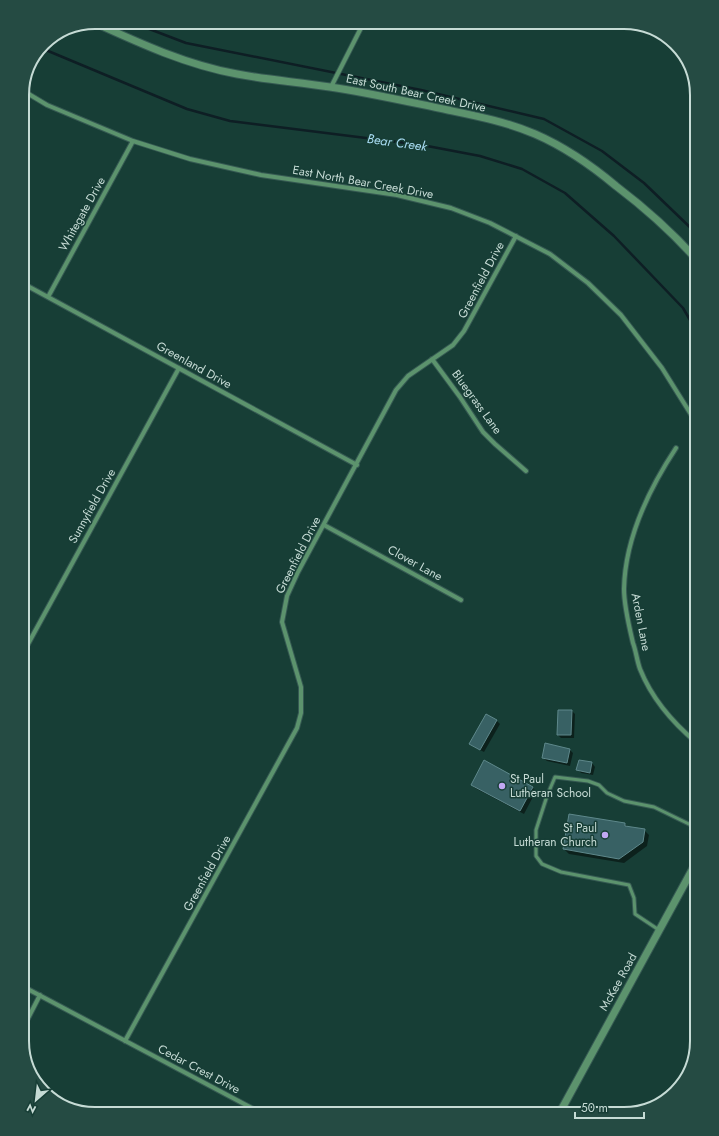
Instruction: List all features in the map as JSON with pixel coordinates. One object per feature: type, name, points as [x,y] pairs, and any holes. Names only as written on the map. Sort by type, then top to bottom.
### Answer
[{"type":"street","name":"East South Bear Creek Drive","points":[[109,29],[179,58],[214,69],[239,75],[331,87],[394,98],[506,124],[533,133],[559,145],[590,166],[644,208],[690,252]]},
{"type":"street","points":[[331,87],[360,29]]},
{"type":"street","name":"East North Bear Creek Drive","points":[[29,94],[47,105],[133,141],[190,159],[261,175],[397,195],[451,208],[490,223],[550,254],[588,283],[621,314],[662,368],[690,413]]},
{"type":"street","name":"Whitegate Drive","points":[[48,297],[133,141]]},
{"type":"street","name":"Greenfield Drive","points":[[125,1042],[297,728],[302,713],[301,687],[282,622],[287,596],[298,572],[357,465],[396,390],[408,376],[453,345],[464,332],[516,236]]},
{"type":"street","name":"Greenland Drive","points":[[29,287],[357,465]]},
{"type":"street","name":"Bluegrass Lane","points":[[432,359],[483,432],[526,471]]},
{"type":"street","name":"Sunnyfield Drive","points":[[29,642],[179,368]]},
{"type":"street","name":"Arden Lane","points":[[676,448],[654,482],[643,507],[627,563],[624,589],[631,635],[640,668],[646,682],[670,717],[690,736]]},
{"type":"street","name":"Clover Lane","points":[[324,525],[461,600]]},
{"type":"street","name":"McKee Road","points":[[563,1107],[690,874]]},
{"type":"street","name":"Cedar Crest Drive","points":[[29,990],[125,1042],[250,1107]]},
{"type":"street","points":[[29,1016],[40,995]]},
{"type":"lane","points":[[659,930],[635,914],[634,898],[629,885],[561,872],[542,864],[536,856],[536,830],[555,777],[588,781],[599,785],[607,793],[624,801],[654,807],[690,825]]},
{"type":"building","points":[[558,710],[572,710],[571,735],[557,735]]},
{"type":"building","points":[[486,714],[497,720],[480,750],[469,744]]},
{"type":"building","name":"St Paul Lutheran School","points":[[545,743],[570,749],[567,763],[542,758]]},
{"type":"building","name":"St Paul Lutheran School","points":[[484,760],[533,787],[520,811],[471,785]]},
{"type":"building","name":"St Paul Lutheran School","points":[[579,760],[592,762],[590,773],[576,770]]},
{"type":"building","name":"St Paul Lutheran Church","points":[[569,814],[625,823],[625,826],[645,829],[643,842],[619,859],[563,849]]},
{"type":"waterway","points":[[149,29],[186,43],[421,90],[544,119],[602,151],[644,183],[690,227]]},
{"type":"waterway","name":"Bear Creek","points":[[47,51],[187,109],[230,121],[422,145],[480,156],[522,169],[565,193],[614,236],[683,308],[690,320]]},
{"type":"place","name":"St Paul Lutheran School","points":[[502,786]]},
{"type":"place","name":"St Paul Lutheran Church","points":[[605,835]]}]
